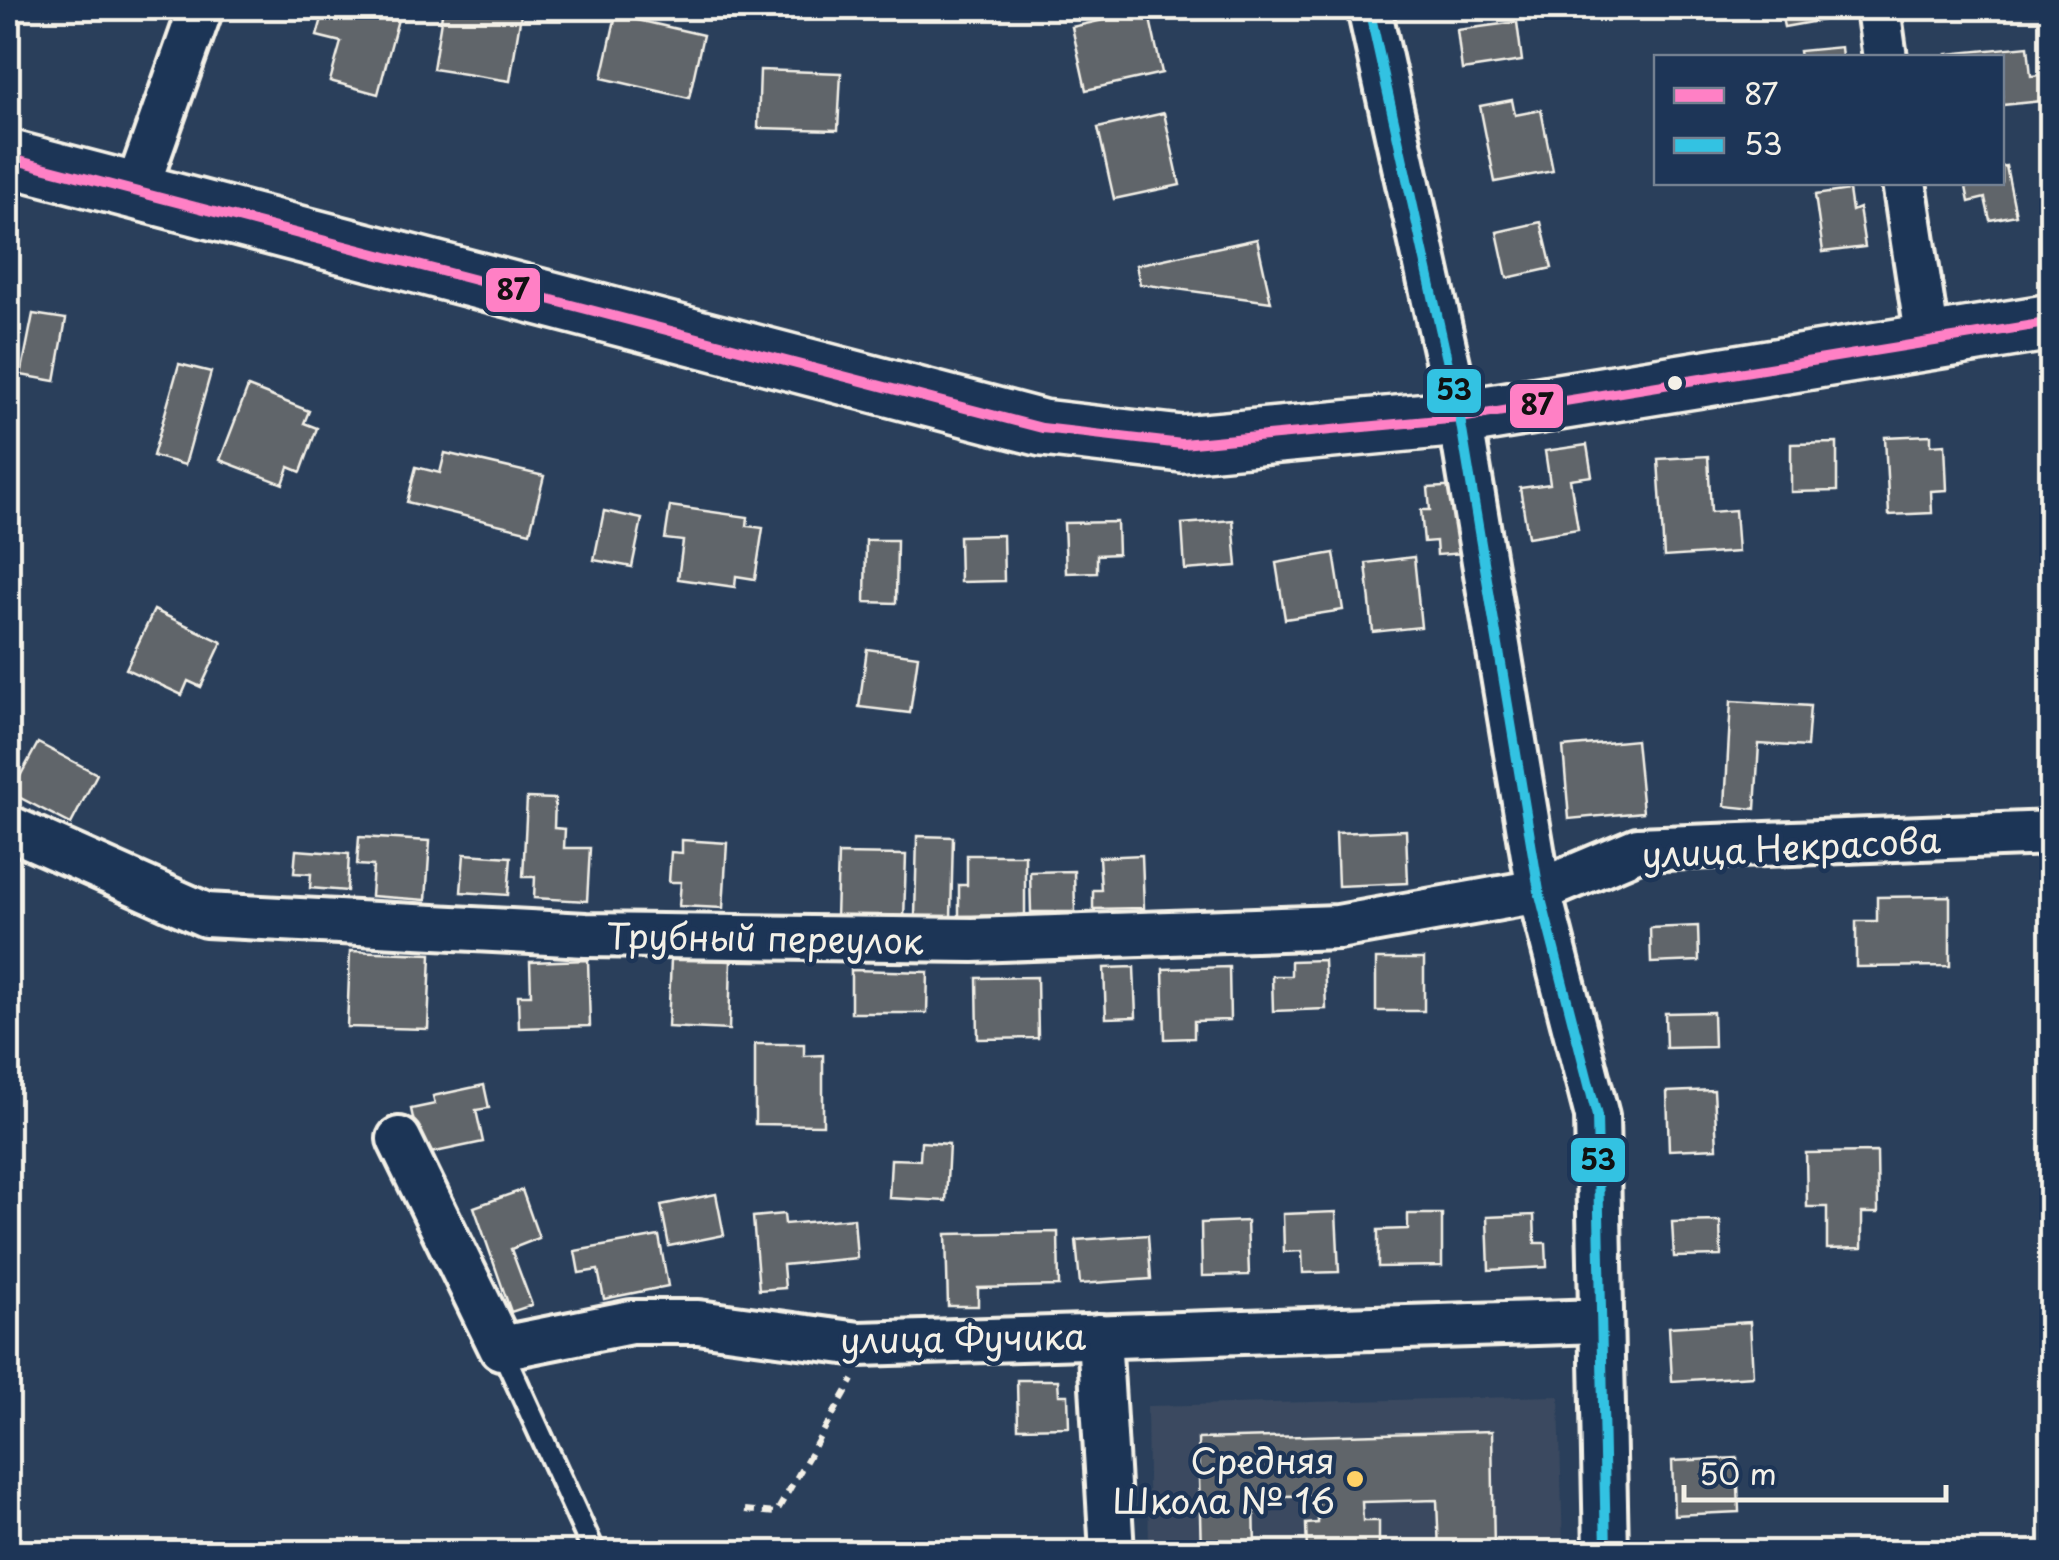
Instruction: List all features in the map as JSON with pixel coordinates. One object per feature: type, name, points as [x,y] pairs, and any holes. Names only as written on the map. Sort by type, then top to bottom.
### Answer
[{"type":"street","points":[[136,191],[202,8]]},
{"type":"street","points":[[1369,8],[1460,418],[1539,892],[1596,1116],[1606,1552]]},
{"type":"street","points":[[1878,8],[1885,55]]},
{"type":"street","points":[[8,158],[1042,428],[1182,444],[1460,418],[2052,322]]},
{"type":"street","points":[[1904,185],[1928,341]]},
{"type":"street","name":"Трубный переулок","points":[[8,827],[206,915],[586,936],[972,940],[1338,927],[1539,892]]},
{"type":"street","name":"улица Некрасова","points":[[1539,892],[1638,849],[2052,832]]},
{"type":"street","points":[[400,1139],[502,1348]]},
{"type":"street","name":"улица Фучика","points":[[502,1348],[631,1322],[698,1322],[859,1344],[1601,1321]]},
{"type":"street","points":[[1099,1336],[1112,1552]]},
{"type":"lane","points":[[502,1348],[594,1552]]},
{"type":"path","points":[[745,1510],[776,1513],[852,1384]]},
{"type":"shaded area","name":"Средняя Школа № 16","points":[[1559,1396],[1563,1552],[1149,1552],[1147,1406]]},
{"type":"building","points":[[325,8],[401,8],[378,94],[330,81],[341,42],[317,36]]},
{"type":"building","points":[[443,8],[522,8],[510,81],[433,69]]},
{"type":"building","points":[[1780,8],[1832,8],[1834,18],[1784,27]]},
{"type":"building","points":[[1148,10],[1162,73],[1086,90],[1072,27]]},
{"type":"building","points":[[616,15],[703,35],[689,98],[602,78]]},
{"type":"building","points":[[1517,22],[1522,61],[1462,70],[1457,30]]},
{"type":"building","points":[[2028,46],[2031,76],[2052,74],[2052,100],[2004,105],[2004,55],[1947,54]]},
{"type":"building","points":[[1841,47],[1842,55],[1800,55],[1799,51]]},
{"type":"building","points":[[760,70],[841,73],[838,130],[758,128]]},
{"type":"building","points":[[1512,100],[1515,115],[1541,110],[1553,171],[1495,182],[1480,106]]},
{"type":"building","points":[[1164,113],[1180,185],[1114,199],[1098,128]]},
{"type":"building","points":[[2004,166],[2016,215],[1990,220],[1985,198],[1969,202],[1966,185],[2004,185]]},
{"type":"building","points":[[1849,190],[1852,211],[1859,208],[1865,247],[1823,252],[1815,195]]},
{"type":"building","points":[[1541,222],[1552,268],[1507,278],[1497,232]]},
{"type":"building","points":[[1257,239],[1271,302],[1140,284],[1136,265]]},
{"type":"building","points":[[33,314],[66,319],[55,381],[21,375]]},
{"type":"building","points":[[179,364],[211,372],[185,465],[153,456]]},
{"type":"building","points":[[248,387],[309,411],[304,423],[317,428],[301,472],[289,467],[283,484],[220,460]]},
{"type":"building","points":[[1931,435],[1931,445],[1945,444],[1947,490],[1931,491],[1932,513],[1889,515],[1885,437]]},
{"type":"building","points":[[1837,443],[1837,491],[1791,492],[1791,444]]},
{"type":"building","points":[[1587,445],[1592,476],[1570,479],[1578,529],[1528,537],[1520,488],[1550,484],[1545,451]]},
{"type":"building","points":[[445,453],[544,476],[530,532],[407,502],[416,467],[440,473]]},
{"type":"building","points":[[1708,456],[1711,512],[1735,510],[1738,552],[1664,557],[1658,459]]},
{"type":"building","points":[[1460,486],[1464,553],[1437,555],[1436,541],[1424,542],[1421,510],[1430,510],[1428,488]]},
{"type":"building","points":[[670,506],[748,517],[747,526],[763,528],[755,579],[736,576],[735,587],[678,579],[683,541],[665,539]]},
{"type":"building","points":[[604,511],[642,519],[632,567],[594,560]]},
{"type":"building","points":[[1233,520],[1237,566],[1185,570],[1182,524]]},
{"type":"building","points":[[1117,522],[1118,554],[1097,555],[1097,572],[1066,573],[1064,523]]},
{"type":"building","points":[[1003,535],[1004,581],[960,582],[959,536]]},
{"type":"building","points":[[866,540],[897,540],[896,603],[865,602]]},
{"type":"building","points":[[1334,553],[1343,610],[1285,619],[1276,563]]},
{"type":"building","points":[[1414,557],[1421,627],[1373,632],[1366,563]]},
{"type":"building","points":[[154,610],[222,642],[201,687],[188,681],[182,695],[126,669]]},
{"type":"building","points":[[867,649],[918,656],[910,713],[859,707]]},
{"type":"building","points":[[1731,701],[1810,706],[1807,747],[1759,744],[1755,809],[1725,806]]},
{"type":"building","points":[[1636,740],[1643,812],[1569,819],[1563,747]]},
{"type":"building","points":[[38,743],[97,774],[71,824],[11,793]]},
{"type":"building","points":[[527,798],[555,799],[554,828],[565,829],[564,848],[590,848],[587,901],[534,898],[535,877],[523,877]]},
{"type":"building","points":[[1406,830],[1408,883],[1338,886],[1336,833]]},
{"type":"building","points":[[917,836],[953,837],[951,918],[915,917]]},
{"type":"building","points":[[359,837],[430,841],[426,900],[371,896],[373,866],[357,865]]},
{"type":"building","points":[[682,840],[727,843],[723,908],[679,906],[681,882],[669,882],[671,852],[682,853]]},
{"type":"building","points":[[296,850],[349,854],[347,891],[310,888],[311,874],[294,873]]},
{"type":"building","points":[[464,854],[511,857],[508,895],[461,892]]},
{"type":"building","points":[[838,854],[906,855],[904,920],[836,918]]},
{"type":"building","points":[[967,855],[1025,855],[1025,915],[959,916],[959,885],[967,885]]},
{"type":"building","points":[[1142,855],[1144,908],[1093,909],[1093,890],[1101,890],[1099,857]]},
{"type":"building","points":[[1074,871],[1075,912],[1031,912],[1030,872]]},
{"type":"building","points":[[1950,896],[1950,966],[1856,967],[1856,921],[1877,921],[1877,897]]},
{"type":"building","points":[[1698,926],[1699,961],[1651,963],[1650,928]]},
{"type":"building","points":[[350,951],[431,954],[428,1029],[347,1027]]},
{"type":"building","points":[[671,959],[731,961],[729,1030],[668,1027]]},
{"type":"building","points":[[1376,959],[1424,959],[1424,1011],[1376,1011]]},
{"type":"building","points":[[588,960],[590,1026],[519,1028],[518,995],[531,995],[530,962]]},
{"type":"building","points":[[1324,960],[1326,1009],[1273,1011],[1272,976],[1291,976],[1291,961]]},
{"type":"building","points":[[1134,967],[1136,1017],[1106,1018],[1104,968]]},
{"type":"building","points":[[1229,967],[1230,1020],[1194,1021],[1194,1038],[1165,1039],[1163,969]]},
{"type":"building","points":[[851,970],[928,972],[927,1013],[851,1013]]},
{"type":"building","points":[[1037,977],[1038,1038],[978,1039],[977,978]]},
{"type":"building","points":[[1713,1012],[1714,1047],[1666,1048],[1665,1013]]},
{"type":"building","points":[[755,1044],[804,1044],[804,1056],[823,1055],[823,1125],[755,1124]]},
{"type":"building","points":[[484,1085],[489,1108],[476,1110],[483,1142],[421,1155],[411,1109],[435,1104],[433,1096]]},
{"type":"building","points":[[1714,1090],[1717,1148],[1669,1150],[1667,1092]]},
{"type":"building","points":[[921,1142],[949,1144],[946,1201],[889,1198],[891,1159],[920,1160]]},
{"type":"building","points":[[1877,1152],[1878,1213],[1862,1213],[1862,1248],[1827,1249],[1827,1207],[1807,1207],[1806,1153]]},
{"type":"building","points":[[522,1190],[539,1238],[511,1249],[532,1305],[511,1312],[474,1207]]},
{"type":"building","points":[[716,1194],[724,1235],[669,1246],[661,1205]]},
{"type":"building","points":[[1336,1212],[1339,1272],[1303,1273],[1302,1251],[1284,1252],[1283,1214]]},
{"type":"building","points":[[784,1214],[785,1224],[854,1218],[857,1258],[783,1265],[785,1288],[759,1290],[753,1217]]},
{"type":"building","points":[[1408,1214],[1442,1214],[1442,1266],[1378,1267],[1378,1230],[1408,1229]]},
{"type":"building","points":[[1534,1215],[1535,1243],[1546,1243],[1547,1267],[1489,1270],[1487,1217]]},
{"type":"building","points":[[1247,1221],[1249,1275],[1202,1276],[1201,1223]]},
{"type":"building","points":[[1720,1221],[1721,1256],[1674,1257],[1672,1222]]},
{"type":"building","points":[[1058,1232],[1059,1286],[978,1288],[978,1306],[948,1306],[946,1234]]},
{"type":"building","points":[[1148,1235],[1151,1279],[1080,1284],[1076,1240]]},
{"type":"building","points":[[659,1236],[668,1286],[604,1299],[598,1270],[579,1273],[575,1251]]},
{"type":"building","points":[[1750,1322],[1753,1376],[1672,1381],[1669,1327]]},
{"type":"building","points":[[1017,1380],[1058,1380],[1059,1395],[1068,1395],[1069,1427],[1018,1428]]},
{"type":"building","points":[[1492,1431],[1494,1552],[1439,1552],[1437,1500],[1362,1502],[1363,1521],[1379,1521],[1379,1552],[1307,1552],[1306,1524],[1318,1523],[1318,1495],[1254,1497],[1255,1552],[1201,1552],[1198,1439]]},
{"type":"building","points":[[1737,1458],[1739,1512],[1674,1515],[1672,1461]]},
{"type":"transit line","name":"53","points":[[1369,8],[1460,418],[1539,891],[1597,1116],[1606,1552]]},
{"type":"transit line","name":"87","points":[[8,158],[1042,428],[1182,444],[1460,418],[2052,322]]},
{"type":"place","name":"Средняя Школа № 16","points":[[1355,1479]]}]
